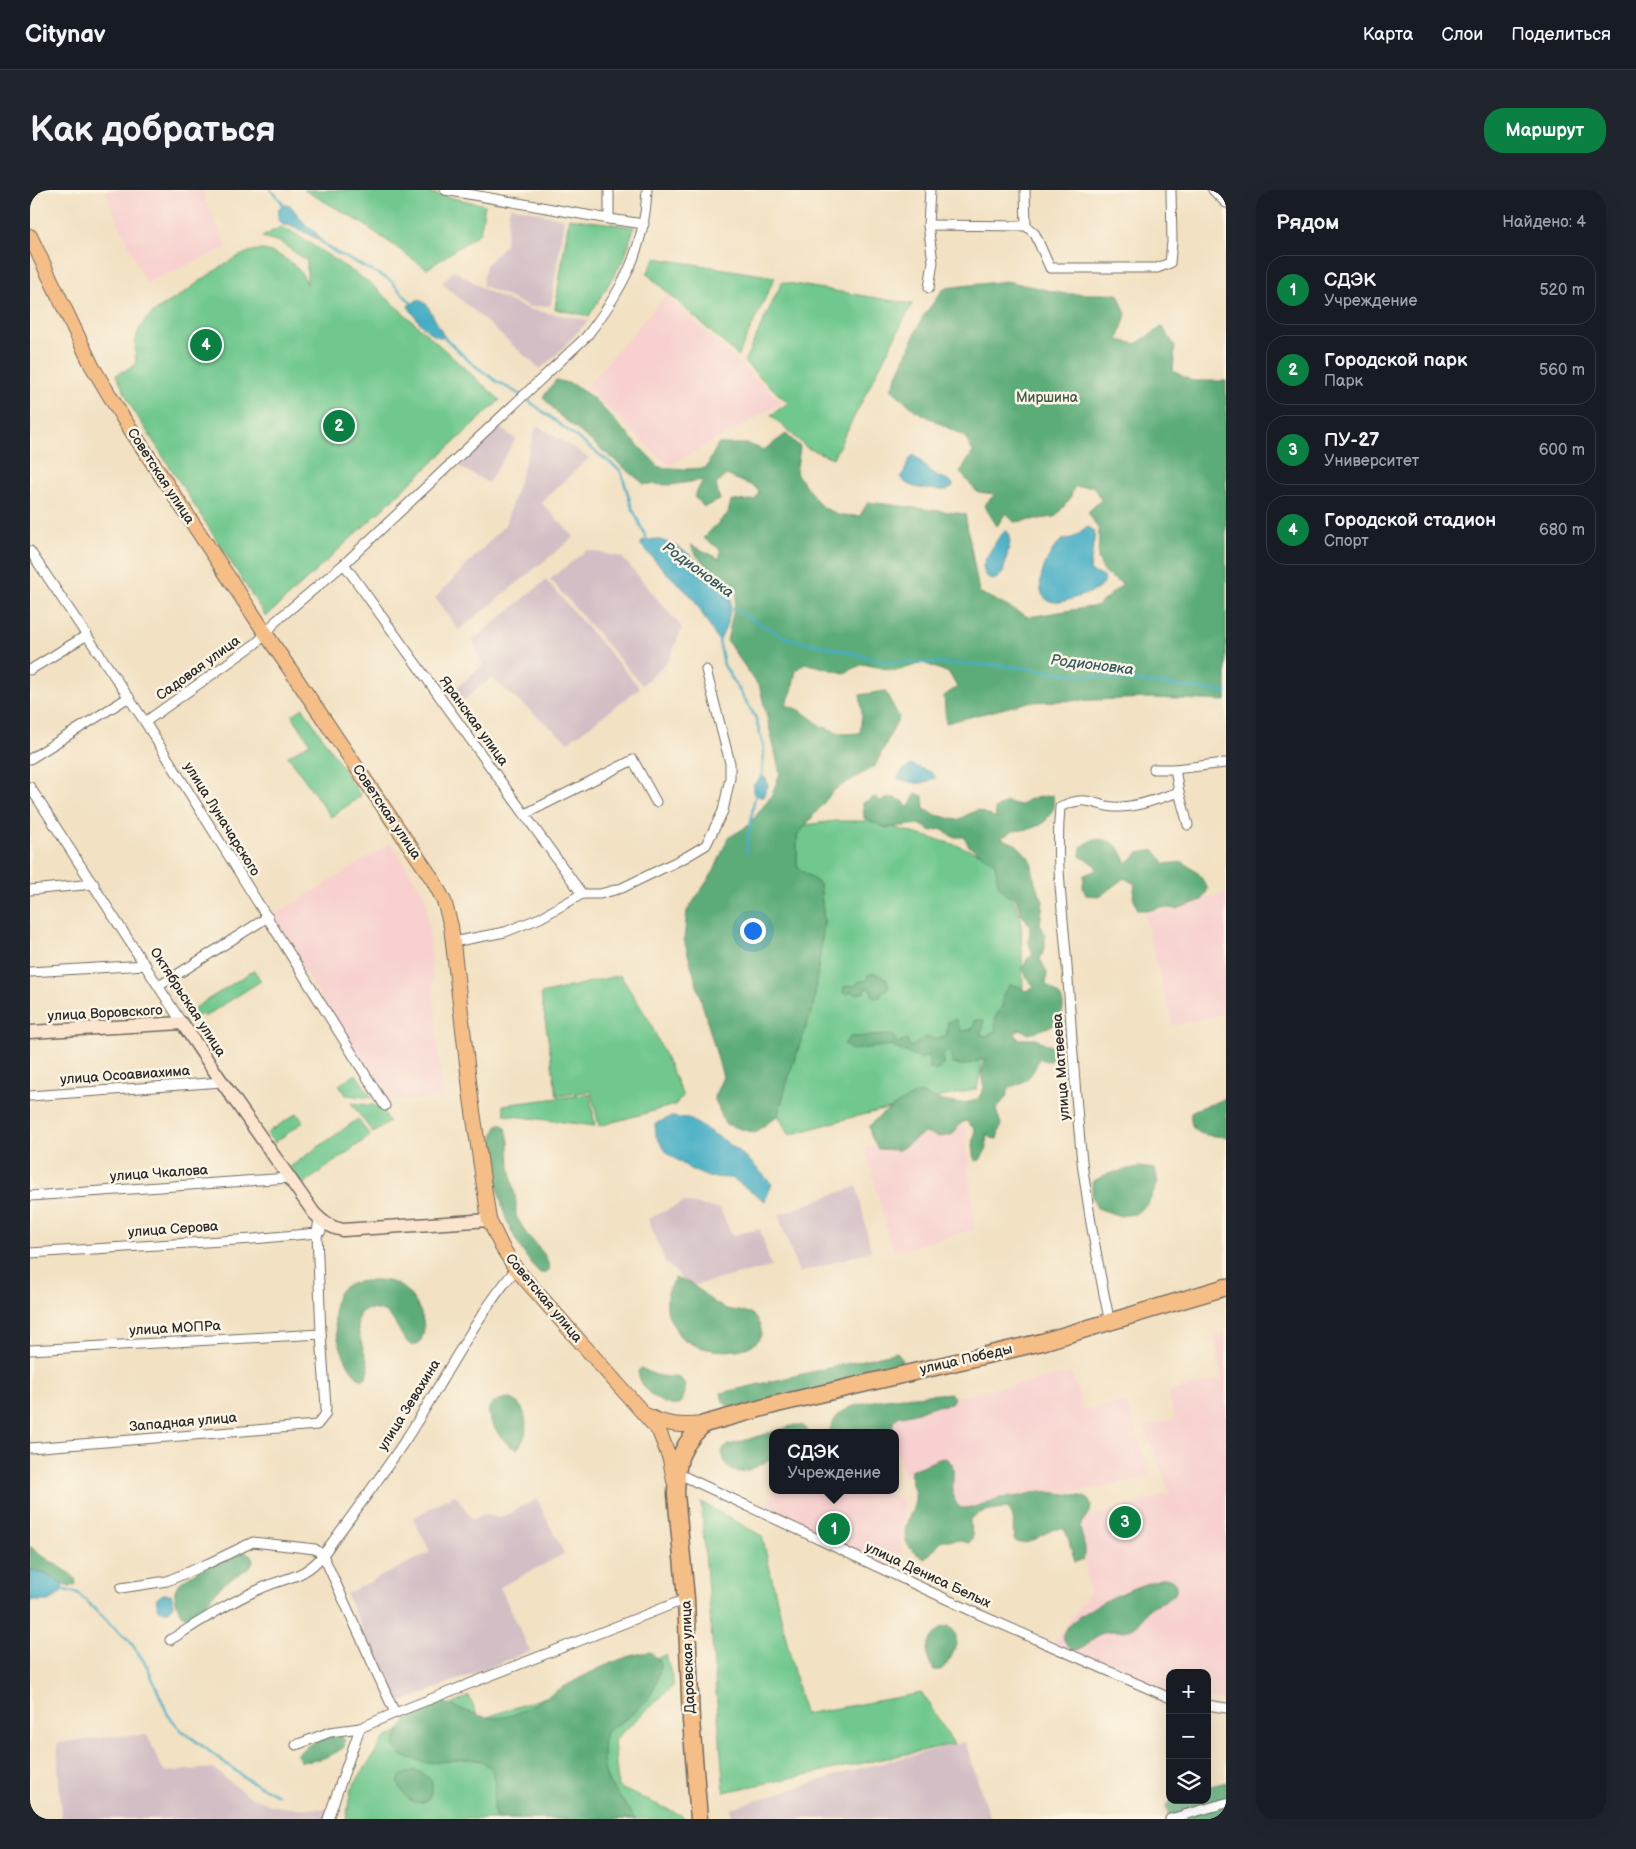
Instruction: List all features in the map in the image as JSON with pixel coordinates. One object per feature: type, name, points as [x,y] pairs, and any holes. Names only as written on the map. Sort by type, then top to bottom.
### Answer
[{"type":"highway","name":"улица Победы","points":[[704,1424],[777,1404],[966,1360],[1110,1323],[1226,1288]]},
{"type":"highway","name":"Даровская улица","points":[[699,1819],[691,1720],[686,1599],[676,1494],[680,1457],[686,1445],[704,1424]]},
{"type":"main road","name":"Советская улица","points":[[30,236],[92,366],[148,457],[433,880],[444,901],[453,942],[471,1098],[489,1220],[502,1247],[516,1269],[659,1431],[665,1443]]},
{"type":"main road","name":"Советская улица","points":[[645,1415],[662,1423],[676,1426]]},
{"type":"main road","name":"улица Победы","points":[[676,1426],[704,1424]]},
{"type":"main road","name":"Даровская улица","points":[[665,1443],[670,1459],[676,1494]]},
{"type":"street","points":[[445,190],[644,224]]},
{"type":"street","points":[[609,190],[609,218]]},
{"type":"street","name":"Садовая улица","points":[[145,722],[185,695],[266,634],[276,621],[344,564],[586,337],[608,307],[630,268],[644,224],[647,190]]},
{"type":"street","points":[[929,288],[933,262],[928,225],[930,190]]},
{"type":"street","points":[[1025,190],[1026,226]]},
{"type":"street","points":[[928,225],[1026,226],[1035,234],[1050,268],[1157,268],[1170,263],[1172,242],[1171,190]]},
{"type":"street","points":[[1213,190],[1226,203]]},
{"type":"street","name":"улица Луначарского","points":[[30,551],[145,722],[385,1106]]},
{"type":"street","name":"Яранская улица","points":[[344,564],[582,894]]},
{"type":"street","points":[[30,670],[87,634]]},
{"type":"street","points":[[453,942],[505,932],[540,918],[582,894],[600,894],[622,888],[706,845],[723,810],[730,778],[730,763],[706,670]]},
{"type":"street","points":[[30,759],[129,697]]},
{"type":"street","points":[[525,814],[633,760],[656,802]]},
{"type":"street","points":[[1154,769],[1174,769],[1225,763]]},
{"type":"street","points":[[1174,769],[1188,825]]},
{"type":"street","name":"Октябрьская улица","points":[[30,787],[182,1023],[289,1178],[325,1223]]},
{"type":"street","name":"улица Матвеева","points":[[1110,1323],[1097,1258],[1084,1170],[1076,1095],[1066,946],[1058,869],[1060,807],[1071,802],[1086,800],[1120,808],[1179,792]]},
{"type":"street","points":[[30,890],[94,884]]},
{"type":"street","points":[[159,986],[268,918]]},
{"type":"street","points":[[30,972],[146,965]]},
{"type":"street","name":"улица Воровского","points":[[30,1032],[182,1023]]},
{"type":"street","name":"улица Осоавиахима","points":[[30,1096],[222,1082]]},
{"type":"street","name":"улица Чкалова","points":[[30,1196],[289,1178]]},
{"type":"street","points":[[321,1334],[317,1233],[325,1223],[343,1230],[489,1220]]},
{"type":"street","name":"улица Серова","points":[[30,1253],[253,1239],[317,1233]]},
{"type":"street","name":"улица Зевахина","points":[[170,1640],[208,1616],[260,1589],[300,1575],[317,1563],[414,1427],[466,1339],[516,1269]]},
{"type":"street","name":"улица МОПРа","points":[[30,1350],[321,1334]]},
{"type":"street","name":"Западная улица","points":[[30,1448],[317,1425],[325,1415],[326,1407],[321,1334]]},
{"type":"street","name":"улица Дениса Белых","points":[[677,1473],[976,1613],[1166,1696]]},
{"type":"street","points":[[121,1588],[167,1581],[253,1542],[316,1549],[323,1555],[395,1713]]},
{"type":"street","points":[[296,1745],[330,1732],[360,1728],[686,1599]]},
{"type":"street","points":[[1211,1706],[1226,1708]]},
{"type":"street","points":[[328,1819],[360,1728]]},
{"type":"street","points":[[1170,1819],[1226,1803]]},
{"type":"shaded area","points":[[104,190],[201,190],[227,247],[146,283]]},
{"type":"shaded area","points":[[510,206],[564,219],[551,305],[530,307],[482,285],[486,265],[505,245]]},
{"type":"shaded area","points":[[454,270],[487,291],[530,310],[589,320],[540,369],[442,283]]},
{"type":"shaded area","points":[[666,295],[782,403],[669,466],[586,387]]},
{"type":"shaded area","points":[[537,425],[589,458],[541,502],[574,537],[459,630],[435,598],[505,525]]},
{"type":"shaded area","points":[[497,426],[516,439],[488,483],[460,467]]},
{"type":"shaded area","points":[[587,550],[622,557],[682,628],[669,660],[642,685],[550,579]]},
{"type":"shaded area","points":[[546,580],[640,688],[568,742],[491,678],[460,703],[451,692],[483,665],[473,640]]},
{"type":"shaded area","points":[[391,843],[426,899],[442,1098],[385,1102],[272,917]]},
{"type":"shaded area","points":[[1226,893],[1226,1013],[1173,1026],[1144,914]]},
{"type":"shaded area","points":[[965,1126],[974,1230],[893,1252],[865,1147]]},
{"type":"shaded area","points":[[857,1186],[871,1251],[799,1273],[778,1215]]},
{"type":"shaded area","points":[[684,1202],[720,1209],[732,1235],[760,1229],[771,1267],[690,1286],[665,1262],[648,1219]]},
{"type":"shaded area","points":[[1226,1333],[1226,1702],[1211,1700],[1211,1669],[1166,1669],[1166,1689],[1054,1643],[1089,1594],[1079,1520],[1170,1494],[1144,1426],[1175,1419],[1168,1391],[1222,1380],[1214,1337]]},
{"type":"shaded area","points":[[1072,1373],[1083,1410],[1126,1402],[1151,1477],[957,1515],[944,1463],[904,1475],[899,1459],[899,1429],[890,1429],[885,1412]]},
{"type":"shaded area","points":[[455,1494],[472,1520],[484,1514],[499,1518],[537,1499],[564,1554],[500,1587],[530,1651],[397,1704],[346,1594],[430,1552],[413,1518]]},
{"type":"shaded area","points":[[772,1494],[890,1494],[904,1499],[901,1552],[894,1569],[800,1528],[802,1523],[767,1506]]},
{"type":"shaded area","points":[[147,1735],[164,1772],[213,1768],[245,1794],[271,1805],[290,1808],[331,1809],[328,1819],[61,1819],[57,1743],[115,1736]]},
{"type":"shaded area","points":[[965,1742],[990,1819],[731,1819],[731,1808],[850,1771]]},
{"type":"green space","points":[[304,190],[417,190],[485,205],[480,233],[427,269],[362,223]]},
{"type":"green space","points":[[569,218],[634,227],[624,259],[589,316],[555,309]]},
{"type":"green space","points":[[280,227],[291,231],[370,283],[500,400],[266,617],[134,411],[116,375],[136,365],[137,337],[140,328],[148,317],[232,260],[252,251],[269,251],[294,265],[307,284],[307,261],[280,242],[262,237]]},
{"type":"green space","points":[[655,258],[775,277],[738,356],[647,274]]},
{"type":"green space","name":"Миршина","points":[[1006,281],[1065,294],[1118,294],[1126,314],[1118,340],[1136,344],[1162,327],[1175,346],[1173,371],[1192,381],[1226,381],[1226,701],[1152,698],[1029,702],[946,723],[944,696],[957,687],[949,673],[923,663],[896,671],[863,664],[844,673],[805,663],[796,670],[792,691],[786,705],[800,710],[821,726],[843,734],[860,733],[862,713],[860,695],[885,691],[899,717],[875,766],[834,790],[797,836],[797,867],[820,884],[824,922],[813,1007],[790,1072],[778,1115],[755,1133],[725,1124],[714,1097],[723,1077],[684,940],[687,911],[714,871],[728,838],[749,825],[772,795],[780,773],[760,688],[727,641],[737,594],[697,556],[691,545],[720,559],[720,549],[703,538],[728,513],[731,501],[755,500],[759,492],[755,487],[726,475],[716,485],[720,500],[704,507],[694,497],[703,480],[671,485],[644,484],[559,415],[543,397],[556,380],[572,384],[592,397],[659,467],[706,468],[718,444],[748,444],[764,450],[786,434],[800,447],[796,473],[821,506],[838,515],[860,516],[868,502],[965,514],[979,592],[1028,617],[1097,606],[1123,584],[1105,574],[1098,559],[1099,530],[1088,512],[1101,500],[1093,486],[1074,487],[1070,499],[1055,517],[1014,522],[1006,513],[997,526],[984,505],[995,494],[977,492],[960,472],[973,452],[965,437],[915,410],[891,389],[922,318],[944,288]]},
{"type":"green space","points":[[782,282],[912,304],[833,458],[807,448],[771,415],[788,403],[744,362]]},
{"type":"green space","points":[[303,708],[361,796],[331,817],[288,756],[310,743],[292,715]]},
{"type":"green space","points":[[916,793],[923,796],[924,809],[936,815],[957,820],[977,810],[996,818],[995,809],[1006,802],[1021,805],[1029,799],[1053,795],[1054,808],[1044,823],[1030,829],[1013,831],[1001,838],[1017,845],[1031,860],[1035,883],[1043,901],[1040,924],[1045,934],[1045,948],[1040,959],[1047,972],[1046,985],[1057,993],[1063,1006],[1057,1024],[1029,1034],[1020,1029],[1015,1033],[1018,1039],[1036,1039],[1051,1046],[1063,1044],[1070,1055],[1067,1068],[1061,1071],[1053,1060],[1046,1061],[1039,1058],[1035,1069],[1025,1081],[1009,1087],[1006,1097],[996,1110],[1001,1124],[997,1139],[990,1138],[986,1134],[987,1148],[980,1160],[975,1161],[973,1146],[975,1130],[967,1121],[961,1123],[952,1135],[940,1137],[924,1133],[899,1150],[878,1149],[871,1136],[869,1126],[886,1111],[919,1093],[955,1103],[970,1102],[978,1099],[984,1088],[981,1074],[986,1058],[966,1065],[952,1064],[950,1051],[943,1055],[943,1065],[936,1071],[929,1068],[929,1056],[919,1059],[892,1045],[851,1050],[844,1044],[850,1037],[892,1035],[898,1044],[906,1039],[911,1047],[927,1037],[934,1039],[946,1036],[948,1022],[956,1019],[961,1031],[971,1030],[976,1020],[984,1020],[983,1029],[980,1034],[986,1036],[996,1030],[995,1017],[1002,1007],[1003,994],[1010,985],[1018,986],[1025,991],[1035,987],[1027,979],[1023,968],[1027,959],[1033,955],[1029,943],[1030,925],[1021,914],[1015,897],[1007,896],[998,884],[995,863],[969,846],[964,837],[953,837],[941,829],[932,831],[919,824],[886,828],[864,818],[863,803],[875,797],[881,801],[891,797],[903,801],[908,808]]},
{"type":"green space","points":[[835,821],[871,821],[956,845],[998,860],[1021,919],[1023,991],[982,1064],[977,1089],[853,1117],[789,1135],[778,1115],[790,1072],[813,1007],[824,922],[820,884],[797,867],[797,836],[805,825]]},
{"type":"green space","points":[[1094,839],[1111,842],[1118,848],[1127,863],[1138,853],[1155,850],[1165,864],[1183,862],[1199,874],[1208,889],[1202,900],[1177,909],[1161,907],[1152,910],[1138,910],[1133,897],[1135,884],[1124,878],[1100,896],[1086,895],[1083,887],[1084,875],[1097,870],[1094,864],[1080,856],[1081,847]]},
{"type":"green space","points":[[254,970],[261,981],[204,1017],[202,1014],[195,1018],[190,1011]]},
{"type":"green space","points":[[875,973],[887,980],[889,987],[881,993],[880,997],[874,998],[870,989],[866,988],[863,993],[855,994],[852,991],[847,994],[843,993],[844,987],[854,986],[860,981],[867,981],[868,975]]},
{"type":"green space","points":[[620,975],[649,1020],[683,1096],[675,1105],[599,1126],[591,1091],[557,1096],[541,994]]},
{"type":"green space","points":[[356,1074],[372,1098],[346,1095],[339,1085]]},
{"type":"green space","points":[[590,1094],[595,1126],[505,1115],[503,1105]]},
{"type":"green space","points":[[1226,1097],[1226,1137],[1206,1135],[1196,1130],[1191,1120],[1191,1112]]},
{"type":"green space","points":[[351,1103],[380,1106],[389,1122],[373,1133]]},
{"type":"green space","points":[[297,1113],[303,1122],[274,1143],[267,1133]]},
{"type":"green space","points":[[358,1119],[370,1136],[302,1185],[290,1167]]},
{"type":"green space","points":[[500,1123],[506,1128],[509,1141],[516,1216],[526,1233],[544,1254],[550,1268],[546,1273],[540,1273],[525,1255],[513,1235],[504,1213],[493,1159],[493,1138]]},
{"type":"green space","points":[[1138,1167],[1155,1169],[1158,1183],[1148,1204],[1135,1214],[1120,1216],[1097,1208],[1092,1196],[1092,1182],[1107,1174]]},
{"type":"green space","points":[[675,1278],[688,1282],[722,1307],[752,1314],[761,1327],[760,1338],[752,1345],[739,1350],[723,1351],[706,1349],[691,1343],[679,1335],[667,1310],[668,1293]]},
{"type":"green space","points":[[371,1280],[391,1282],[405,1290],[421,1312],[424,1330],[422,1338],[417,1345],[410,1345],[387,1314],[382,1311],[365,1310],[360,1314],[358,1322],[359,1332],[369,1369],[367,1375],[362,1380],[348,1364],[343,1352],[338,1339],[334,1312],[335,1301],[339,1292],[345,1286]]},
{"type":"green space","points":[[897,1352],[902,1360],[899,1370],[739,1408],[726,1405],[721,1393]]},
{"type":"green space","points":[[641,1368],[659,1376],[679,1378],[685,1388],[681,1402],[678,1405],[671,1405],[652,1396],[639,1377],[638,1371]]},
{"type":"green space","points":[[950,1393],[954,1398],[951,1404],[930,1407],[898,1417],[893,1422],[892,1429],[831,1429],[838,1415],[853,1406],[910,1396]]},
{"type":"green space","points":[[507,1398],[520,1405],[526,1420],[524,1436],[517,1449],[503,1439],[494,1428],[489,1416],[491,1404]]},
{"type":"green space","points":[[800,1425],[807,1429],[782,1429]]},
{"type":"green space","points":[[769,1433],[769,1460],[742,1472],[736,1471],[730,1469],[725,1462],[722,1452],[726,1446]]},
{"type":"green space","points":[[942,1458],[947,1459],[952,1464],[954,1499],[961,1508],[975,1507],[1000,1498],[1040,1491],[1081,1496],[1088,1499],[1091,1505],[1090,1512],[1080,1528],[1085,1547],[1085,1554],[1082,1560],[1075,1562],[1065,1530],[1052,1530],[1028,1542],[1015,1541],[1013,1516],[1008,1508],[983,1512],[970,1519],[973,1537],[969,1543],[943,1540],[925,1559],[914,1552],[907,1543],[905,1533],[915,1501],[915,1493],[910,1475],[911,1470]]},
{"type":"green space","points":[[701,1502],[762,1536],[804,1714],[922,1693],[954,1744],[724,1792]]},
{"type":"green space","points":[[30,1546],[70,1573],[75,1578],[76,1584],[70,1587],[63,1585],[51,1576],[30,1569]]},
{"type":"green space","points":[[246,1552],[252,1555],[253,1561],[250,1567],[222,1585],[199,1611],[187,1617],[181,1614],[175,1597],[178,1585],[206,1567]]},
{"type":"green space","points":[[1166,1578],[1172,1580],[1176,1585],[1174,1595],[1150,1608],[1133,1628],[1125,1631],[1104,1632],[1083,1648],[1075,1650],[1066,1644],[1064,1640],[1066,1631],[1074,1621],[1088,1611],[1123,1593]]},
{"type":"green space","points":[[948,1626],[956,1635],[955,1648],[945,1666],[941,1670],[934,1670],[928,1660],[927,1648],[931,1638],[939,1630]]},
{"type":"green space","points":[[650,1652],[660,1661],[656,1685],[644,1704],[606,1732],[604,1745],[605,1773],[611,1786],[635,1819],[497,1819],[493,1810],[496,1783],[492,1770],[482,1761],[469,1759],[428,1763],[402,1756],[394,1745],[401,1728],[411,1717],[424,1708],[441,1701],[473,1714],[486,1717],[500,1718],[509,1716],[525,1710],[577,1680],[614,1662],[626,1657]]},
{"type":"green space","points":[[666,1655],[674,1685],[614,1740],[618,1787],[683,1816],[683,1819],[346,1819],[351,1789],[384,1739],[469,1696],[479,1720]]},
{"type":"green space","points":[[340,1735],[345,1740],[344,1747],[340,1750],[317,1760],[300,1761],[297,1755],[305,1747],[323,1739]]},
{"type":"green space","points":[[416,1770],[426,1776],[432,1785],[428,1800],[422,1802],[408,1799],[398,1781],[402,1775]]},
{"type":"green space","points":[[1226,1782],[1226,1819],[1170,1819],[1166,1806],[1167,1804],[1211,1804],[1211,1786]]},
{"type":"water","points":[[283,205],[290,205],[305,224],[317,234],[321,241],[293,226],[283,225],[278,219],[279,208]]},
{"type":"water","points":[[419,299],[427,305],[445,338],[428,331],[408,306]]},
{"type":"water","points":[[913,455],[932,472],[951,482],[953,484],[952,487],[941,490],[917,487],[906,483],[900,477]]},
{"type":"water","points":[[1087,527],[1092,529],[1095,534],[1091,572],[1102,576],[1104,583],[1092,592],[1066,601],[1055,602],[1046,599],[1040,585],[1045,565],[1050,555],[1062,541],[1074,537]]},
{"type":"water","points":[[1006,530],[1010,542],[1003,573],[998,578],[992,580],[985,575],[983,566],[999,537]]},
{"type":"water","points":[[655,539],[667,542],[688,553],[731,596],[731,608],[720,640],[717,639],[693,598],[641,545],[642,541]]},
{"type":"water","points":[[912,765],[931,772],[936,777],[921,783],[912,783],[897,778],[903,770]]},
{"type":"water","points":[[762,776],[766,779],[768,786],[763,797],[760,797],[754,793],[754,784]]},
{"type":"water","points":[[670,1117],[688,1118],[725,1141],[747,1158],[772,1184],[765,1201],[732,1178],[708,1177],[690,1169],[667,1153],[656,1136],[655,1124]]},
{"type":"water","points":[[30,1570],[51,1576],[63,1585],[61,1592],[51,1601],[30,1601]]},
{"type":"water","points":[[163,1594],[171,1594],[174,1604],[168,1611],[159,1610],[156,1599]]},
{"type":"waterway","name":"Родионовка","points":[[271,190],[281,201],[284,208]]},
{"type":"waterway","name":"Родионовка","points":[[319,240],[335,252],[390,280],[412,304]]},
{"type":"waterway","name":"Родионовка","points":[[444,337],[470,362],[496,381],[521,395]]},
{"type":"waterway","name":"Родионовка","points":[[525,398],[621,471],[631,505],[648,542]]},
{"type":"waterway","name":"Родионовка","points":[[728,606],[786,638],[886,662],[998,665],[1226,692]]},
{"type":"waterway","points":[[718,636],[724,665],[755,716],[764,748],[762,778]]},
{"type":"waterway","points":[[746,852],[757,793]]},
{"type":"waterway","points":[[59,1589],[78,1593],[130,1641],[147,1666],[168,1715],[181,1730],[248,1780],[278,1795]]},
{"type":"place","name":"Городской стадион","points":[[206,345]]},
{"type":"place","name":"Городской парк","points":[[339,426]]},
{"type":"place","name":"ПУ-27","points":[[1125,1522]]},
{"type":"place","name":"СДЭК","points":[[834,1529]]}]
